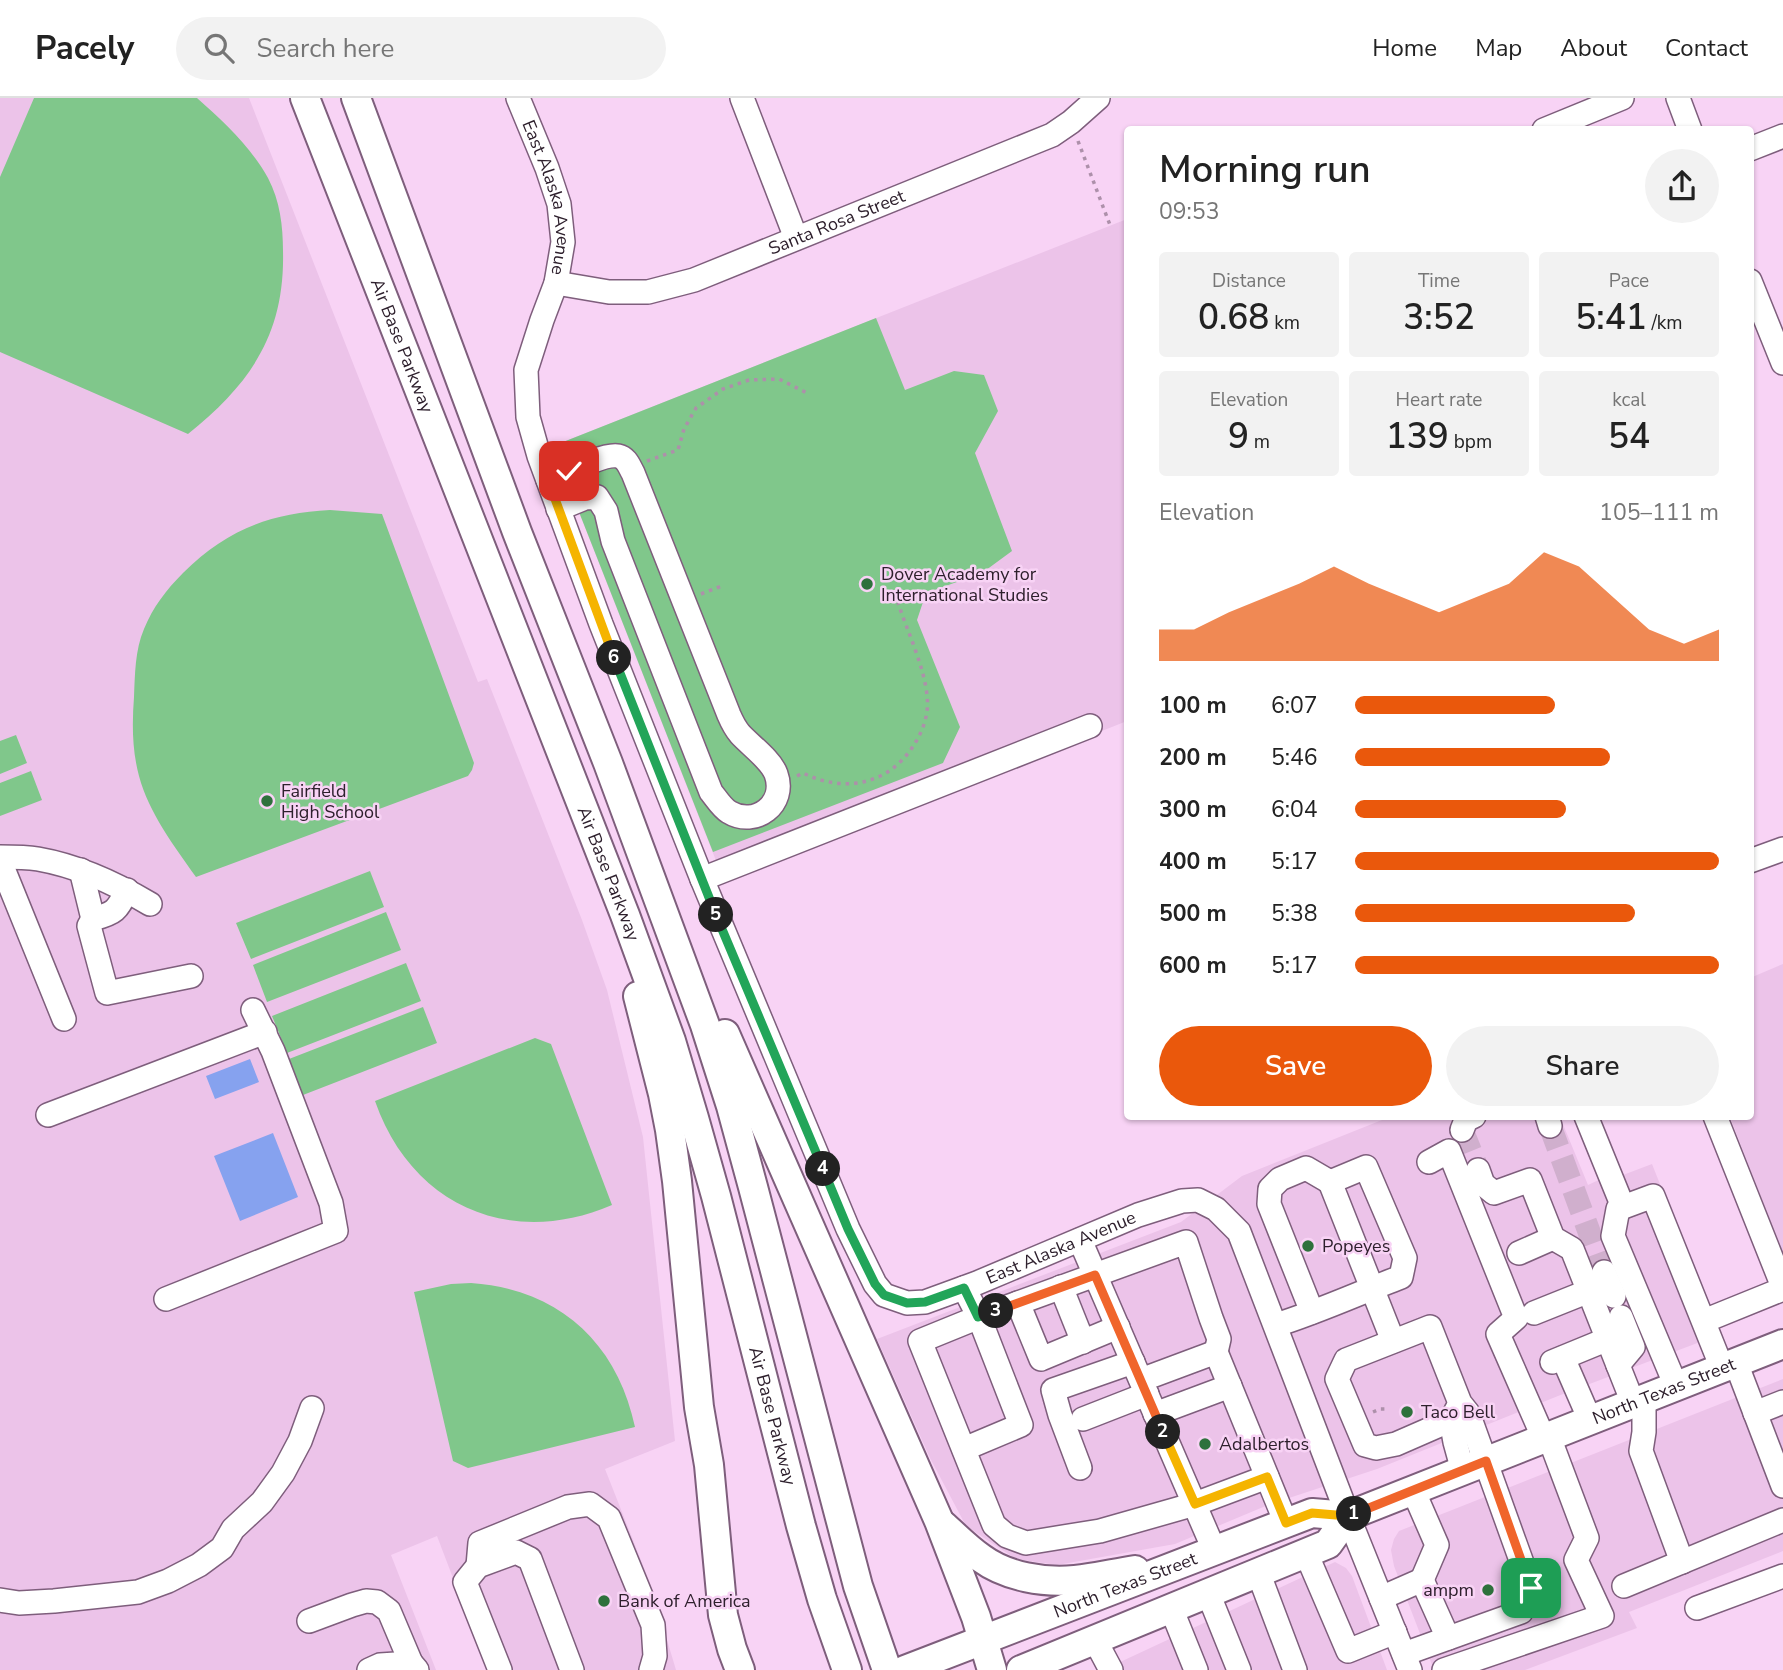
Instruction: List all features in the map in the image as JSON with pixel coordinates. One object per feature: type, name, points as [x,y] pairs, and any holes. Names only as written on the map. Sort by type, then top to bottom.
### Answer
[{"type":"main road","name":"Air Base Parkway","points":[[305,98],[625,915],[671,1041],[716,1196],[801,1526],[847,1670]]},
{"type":"main road","points":[[356,98],[512,520],[608,763],[705,1025],[731,1106],[858,1586],[887,1670]]},
{"type":"main road","points":[[660,902],[709,998],[939,1521],[992,1670]]},
{"type":"main road","points":[[625,915],[640,1005],[672,1143],[699,1406],[709,1465],[723,1615],[740,1670]]},
{"type":"main road","name":"North Texas Street","points":[[915,1666],[1312,1513],[1348,1516],[1783,1344]]},
{"type":"main road","name":"North Texas Street","points":[[1021,1670],[1328,1544],[1348,1516]]},
{"type":"main road","points":[[939,1521],[984,1560],[1007,1572],[1031,1578],[1077,1580],[1183,1564]]},
{"type":"main road","points":[[1070,1670],[1095,1640]]},
{"type":"street","name":"East Alaska Avenue","points":[[519,98],[559,204],[563,242],[556,283],[526,370],[528,417],[558,509],[601,624],[702,879],[838,1205],[875,1284],[884,1295],[907,1303],[925,1302],[1138,1215],[1182,1201],[1198,1200],[1216,1209],[1239,1232],[1408,1666]]},
{"type":"street","points":[[743,98],[796,238]]},
{"type":"street","name":"Santa Rosa Street","points":[[556,283],[609,292],[648,292],[694,280],[1052,135],[1098,98]]},
{"type":"street","points":[[1554,126],[1622,98]]},
{"type":"street","points":[[1678,98],[1688,126]]},
{"type":"street","points":[[1754,147],[1783,136]]},
{"type":"street","points":[[1754,291],[1783,363]]},
{"type":"street","points":[[548,480],[602,457],[617,456],[626,460],[729,715],[738,732],[776,773],[778,788],[775,802],[763,813],[747,819],[727,811],[711,792],[613,541],[606,511],[597,497],[591,474],[593,462]]},
{"type":"street","points":[[558,509],[585,498],[597,497]]},
{"type":"street","points":[[702,879],[1090,726]]},
{"type":"street","points":[[1754,860],[1783,849]]},
{"type":"street","points":[[64,1019],[0,859],[37,858],[81,870],[127,890],[150,904]]},
{"type":"street","points":[[81,870],[93,919],[89,926],[107,993],[191,976]]},
{"type":"street","points":[[93,919],[113,914],[127,890]]},
{"type":"street","points":[[166,1299],[336,1231],[331,1203],[274,1051],[253,1010]]},
{"type":"street","points":[[48,1115],[265,1032]]},
{"type":"street","points":[[1588,1120],[1623,1207]]},
{"type":"street","points":[[1704,1321],[1783,1288],[1717,1120]]},
{"type":"street","points":[[1429,1162],[1449,1151],[1516,1318],[1498,1334],[1546,1438],[1587,1538],[1576,1560],[1602,1616],[1444,1670]]},
{"type":"street","points":[[1276,1325],[1401,1277],[1405,1258],[1366,1167],[1330,1182]]},
{"type":"street","points":[[1312,1312],[1269,1204],[1270,1189],[1280,1179],[1306,1168],[1330,1182],[1393,1342]]},
{"type":"street","points":[[1478,1170],[1483,1184],[1494,1193],[1530,1180],[1553,1238],[1572,1249],[1618,1365],[1639,1401],[1644,1432],[1641,1451],[1682,1562]]},
{"type":"street","points":[[1676,1386],[1613,1236],[1618,1209],[1653,1196],[1704,1321],[1755,1413],[1783,1486]]},
{"type":"street","points":[[1519,1253],[1553,1238]]},
{"type":"street","points":[[1080,1240],[1215,1552]]},
{"type":"street","points":[[1267,1477],[1195,1504],[1100,1531],[1026,1543],[1007,1536],[994,1525],[920,1341],[978,1317],[1186,1242],[1219,1339],[1216,1352],[1286,1523]]},
{"type":"street","points":[[1604,1272],[1633,1348],[1618,1365]]},
{"type":"street","points":[[1061,1287],[1083,1342]]},
{"type":"street","points":[[964,1288],[1021,1425],[964,1449]]},
{"type":"street","points":[[1534,1313],[1589,1291]]},
{"type":"street","points":[[1018,1303],[1041,1359],[1118,1327]]},
{"type":"street","points":[[1408,1666],[1448,1638],[1521,1612],[1531,1588],[1474,1466],[1468,1413],[1456,1411],[1396,1444],[1376,1448],[1365,1445],[1337,1379],[1346,1360],[1430,1327],[1456,1411]]},
{"type":"street","points":[[1590,1420],[1558,1360],[1608,1339]]},
{"type":"street","points":[[1083,1419],[1216,1352]]},
{"type":"street","points":[[1080,1468],[1053,1390],[1230,1386]]},
{"type":"street","points":[[1755,1413],[1783,1402]]},
{"type":"street","points":[[0,1600],[54,1601],[138,1592],[199,1565],[222,1548],[233,1530],[262,1502],[283,1473],[300,1441],[312,1408]]},
{"type":"street","points":[[1381,1598],[1422,1580],[1437,1545],[1413,1490]]},
{"type":"street","points":[[478,1566],[480,1543],[568,1507],[590,1504],[610,1518],[653,1625],[655,1656],[651,1670]]},
{"type":"street","points":[[1624,1586],[1783,1520]]},
{"type":"street","points":[[500,1670],[465,1581],[478,1566],[516,1552],[530,1559],[572,1670]]},
{"type":"street","points":[[1306,1553],[1348,1651],[1395,1632]]},
{"type":"street","points":[[1258,1572],[1295,1670]]},
{"type":"street","points":[[1697,1608],[1783,1576]]},
{"type":"street","points":[[1422,1580],[1448,1638]]},
{"type":"street","points":[[1209,1593],[1239,1670]]},
{"type":"street","points":[[309,1621],[366,1601],[377,1602],[389,1611],[414,1666],[380,1665],[369,1670]]},
{"type":"street","points":[[1171,1608],[1196,1670]]},
{"type":"street","points":[[1095,1640],[1111,1670]]},
{"type":"path","points":[[1078,141],[1110,225]]},
{"type":"path","points":[[642,463],[678,450],[684,429],[696,408],[723,389],[749,380],[779,379],[809,394]]},
{"type":"path","points":[[695,596],[724,585]]},
{"type":"path","points":[[789,780],[803,773],[819,781],[836,784],[870,781],[898,765],[910,753],[927,715],[928,697],[898,603]]},
{"type":"shaded area","name":"Fairfield High School","points":[[0,98],[249,98],[478,682],[487,679],[607,990],[643,1137],[675,1441],[605,1469],[650,1583],[676,1670],[488,1670],[437,1536],[391,1555],[436,1670],[0,1670]]},
{"type":"shaded area","name":"Dover Academy for International Studies","points":[[1124,220],[1124,722],[724,881],[553,446]]},
{"type":"shaded area","points":[[1783,964],[1783,1254],[1731,1120],[1754,1120],[1754,976]]},
{"type":"shaded area","points":[[1382,1120],[1561,1120],[1588,1185],[1620,1170],[1623,1175],[1652,1164],[1721,1334],[1377,1469],[1268,1505],[1175,1544],[1057,1565],[1016,1559],[966,1526],[930,1458],[877,1339],[1181,1222],[1242,1176]]},
{"type":"shaded area","points":[[1783,1379],[1783,1551],[1629,1612],[1637,1628],[1525,1670],[1434,1670],[1394,1566],[1391,1550],[1399,1531]]},
{"type":"shaded area","points":[[1335,1562],[1346,1568],[1352,1576],[1387,1670],[1103,1670]]},
{"type":"green space","points":[[34,98],[197,98],[245,145],[268,178],[280,214],[282,232],[282,281],[278,307],[260,354],[246,376],[230,396],[188,434],[0,352],[0,177]]},
{"type":"green space","name":"Dover Academy for International Studies","points":[[876,318],[905,390],[954,371],[984,375],[998,411],[975,453],[1012,551],[982,573],[926,593],[917,620],[960,727],[943,763],[713,852],[553,446]]},
{"type":"green space","points":[[330,510],[382,514],[474,763],[472,770],[468,776],[196,877],[156,816],[143,790],[137,766],[133,717],[136,662],[141,637],[166,592],[183,573],[216,545],[250,526],[268,520]]},
{"type":"green space","points":[[16,735],[27,763],[0,774],[0,741]]},
{"type":"green space","points":[[31,771],[42,800],[0,816],[0,783]]},
{"type":"green space","points":[[370,871],[384,907],[251,959],[236,923]]},
{"type":"green space","points":[[386,912],[401,950],[267,1002],[253,965]]},
{"type":"green space","points":[[406,963],[421,1001],[287,1053],[272,1016]]},
{"type":"green space","points":[[423,1007],[437,1043],[303,1095],[289,1059]]},
{"type":"green space","points":[[535,1038],[551,1044],[612,1205],[574,1217],[537,1222],[502,1219],[469,1208],[439,1191],[413,1167],[391,1137],[375,1101]]},
{"type":"green space","points":[[471,1283],[502,1287],[531,1296],[579,1325],[614,1369],[635,1427],[468,1468],[453,1461],[414,1292],[451,1284]]},
{"type":"water","points":[[250,1059],[259,1082],[215,1099],[206,1076]]},
{"type":"water","points":[[273,1133],[298,1197],[240,1221],[214,1156]]},
{"type":"tunnel","points":[[1550,1126],[1604,1272]]},
{"type":"tunnel","points":[[1462,1130],[1478,1170]]},
{"type":"place","name":"Dover Academy for International Studies","points":[[867,584]]},
{"type":"place","name":"Fairfield High School","points":[[267,801]]},
{"type":"place","name":"Popeyes","points":[[1308,1246]]},
{"type":"place","name":"Taco Bell","points":[[1407,1412]]},
{"type":"place","name":"Adalbertos","points":[[1205,1444]]},
{"type":"place","name":"ampm","points":[[1488,1590]]},
{"type":"place","name":"Bank of America","points":[[604,1601]]},
{"type":"route","points":[[569,471],[548,480],[601,624],[784,1078],[848,1229],[875,1284],[884,1295],[907,1303],[925,1302],[964,1288],[978,1317],[1095,1275],[1195,1504],[1267,1477],[1286,1523],[1312,1513],[1348,1516],[1486,1461],[1531,1588]]}]
